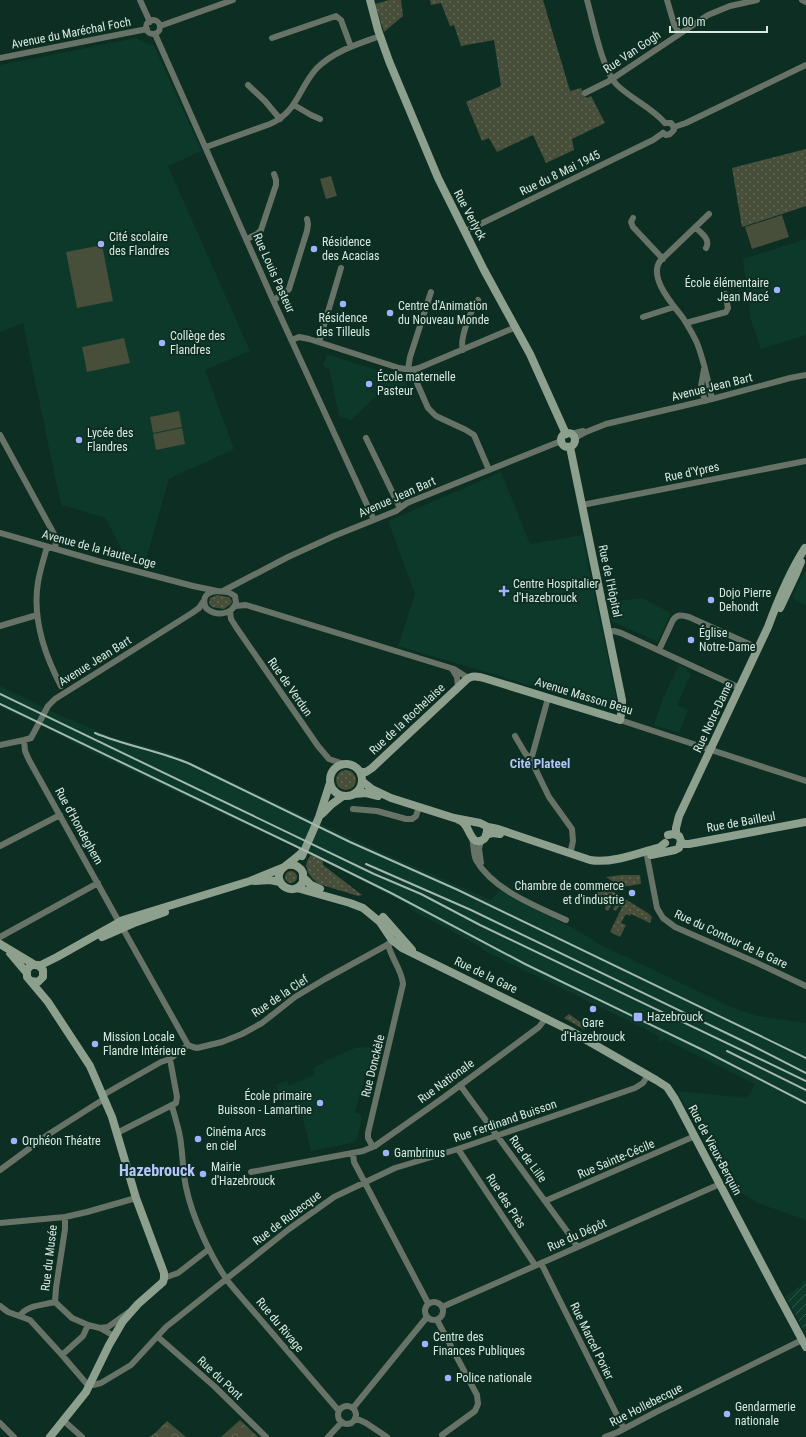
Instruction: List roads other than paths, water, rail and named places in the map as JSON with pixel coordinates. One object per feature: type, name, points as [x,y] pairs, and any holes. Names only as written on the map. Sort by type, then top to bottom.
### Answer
[{"type":"main road","name":"Rue Verlyck","points":[[370,0],[380,36],[438,178],[466,231],[486,274],[535,365],[568,439]]},
{"type":"main road","name":"Rue de l'Hôpital","points":[[568,439],[622,703],[620,720]]},
{"type":"main road","name":"Rue Notre-Dame","points":[[670,837],[768,627],[788,579],[805,547]]},
{"type":"main road","name":"Avenue Masson Beau","points":[[468,678],[476,676],[484,678],[620,720]]},
{"type":"main road","name":"Rue de la Rochelaise","points":[[361,777],[468,678]]},
{"type":"main road","points":[[391,798],[372,789],[353,766],[344,764],[334,769],[330,777],[330,783],[319,817],[302,852],[301,869],[304,878],[319,889],[355,900],[370,908],[384,919],[394,941]]},
{"type":"main road","points":[[354,794],[360,788],[361,777]]},
{"type":"main road","points":[[330,783],[334,791],[343,796]]},
{"type":"main road","points":[[319,817],[329,806],[343,796],[369,794],[391,798],[454,818],[481,824],[590,860],[608,861],[658,848],[670,837],[680,838],[681,844],[677,849],[673,850],[608,865],[594,865],[569,858],[498,833],[493,833],[476,840],[462,822],[454,818]]},
{"type":"main road","name":"Rue de Bailleul","points":[[681,844],[806,822]]},
{"type":"main road","points":[[471,835],[472,825],[481,824]]},
{"type":"main road","points":[[481,824],[487,830],[484,837]]},
{"type":"main road","points":[[670,837],[668,848],[673,850]]},
{"type":"main road","points":[[280,882],[279,875],[285,867],[302,852]]},
{"type":"main road","points":[[26,972],[29,967],[57,957],[121,925],[166,912],[195,899],[250,881],[285,867],[294,865],[301,869]]},
{"type":"main road","points":[[297,888],[302,884],[304,878]]},
{"type":"main road","points":[[250,881],[270,880],[280,882],[288,889],[297,888],[363,908],[380,922],[394,941]]},
{"type":"main road","points":[[31,981],[38,982],[57,962],[121,925]]},
{"type":"main road","name":"Rue de la Gare","points":[[394,941],[402,948],[546,1018]]},
{"type":"main road","points":[[0,944],[42,968],[45,994],[48,1002]]},
{"type":"main road","points":[[0,944],[18,961],[26,972],[27,977],[48,1002],[88,1062],[104,1097],[117,1133],[136,1198],[164,1273],[164,1278],[161,1284],[132,1310],[114,1336],[86,1392],[50,1437]]},
{"type":"main road","name":"Rue de Vieux-Berquin","points":[[546,1018],[576,1033],[660,1082],[672,1093],[804,1343]]},
{"type":"street","points":[[140,0],[150,22]]},
{"type":"street","points":[[160,26],[233,0]]},
{"type":"street","points":[[587,0],[605,63],[612,79],[622,90],[658,116],[664,123],[670,123],[674,127]]},
{"type":"street","points":[[667,0],[674,24],[679,33]]},
{"type":"street","name":"Rue Van Gogh","points":[[585,93],[612,79],[699,20],[730,6],[757,0]]},
{"type":"street","points":[[802,0],[806,2]]},
{"type":"street","points":[[272,38],[336,16],[341,20],[351,47]]},
{"type":"street","points":[[150,22],[155,21],[160,26]]},
{"type":"street","points":[[150,22],[147,25],[147,29],[150,34],[155,34],[159,31],[160,26]]},
{"type":"street","name":"Avenue du Maréchal Foch","points":[[0,58],[147,29]]},
{"type":"street","name":"Rue Louis Pasteur","points":[[155,34],[273,300],[374,520]]},
{"type":"street","points":[[206,148],[280,119],[289,112],[307,81],[316,70],[333,56],[351,47],[380,36]]},
{"type":"street","points":[[674,127],[690,121],[806,65]]},
{"type":"street","points":[[248,85],[265,101],[280,119]]},
{"type":"street","points":[[294,105],[320,119]]},
{"type":"street","points":[[664,123],[662,128],[663,132],[666,134],[673,132],[674,127]]},
{"type":"street","name":"Rue du 8 Mai 1945","points":[[466,231],[653,140],[663,132]]},
{"type":"street","points":[[247,239],[259,233],[262,228],[276,185],[274,174]]},
{"type":"street","points":[[709,214],[657,265],[657,273],[664,292],[686,323],[696,341],[705,368],[712,399]]},
{"type":"street","points":[[633,218],[633,227],[663,259]]},
{"type":"street","points":[[273,300],[286,293],[289,289],[307,231],[307,219]]},
{"type":"street","points":[[695,227],[708,240],[706,248]]},
{"type":"street","points":[[319,342],[341,268]]},
{"type":"street","points":[[431,292],[410,357],[411,370],[428,408],[436,416],[474,435],[489,470]]},
{"type":"street","points":[[686,323],[726,312],[728,308],[725,294]]},
{"type":"street","points":[[464,350],[462,342],[471,312],[478,300]]},
{"type":"street","points":[[643,317],[674,307]]},
{"type":"street","points":[[292,340],[303,337],[411,370],[429,365],[516,328]]},
{"type":"street","points":[[705,368],[702,386],[705,401]]},
{"type":"street","name":"Avenue Jean Bart","points":[[790,378],[806,371]]},
{"type":"street","name":"Avenue Jean Bart","points":[[220,591],[294,555],[407,504],[489,470],[579,436],[592,429],[806,375]]},
{"type":"street","points":[[0,435],[55,536],[55,549]]},
{"type":"street","points":[[366,438],[400,508]]},
{"type":"street","name":"Rue d'Ypres","points":[[582,506],[806,460]]},
{"type":"street","name":"Avenue de la Haute-Loge","points":[[0,533],[193,586],[220,591]]},
{"type":"street","points":[[47,546],[38,584],[37,615],[40,634],[48,660],[61,686]]},
{"type":"street","points":[[235,597],[230,592],[209,592],[204,600],[206,608],[221,614],[233,608],[236,602],[235,597],[238,588],[244,580]]},
{"type":"street","name":"Avenue de la Haute-Loge","points":[[193,586],[202,592],[204,600]]},
{"type":"street","name":"Avenue Jean Bart","points":[[24,740],[30,739],[33,736],[48,706],[55,699],[192,613],[204,600]]},
{"type":"street","name":"Avenue Masson Beau","points":[[233,608],[246,605],[451,668],[468,678]]},
{"type":"street","name":"Rue de Verdun","points":[[233,608],[232,619],[236,627],[318,746],[329,759],[344,764]]},
{"type":"street","name":"Avenue Jean Bart","points":[[192,613],[211,611]]},
{"type":"street","points":[[0,626],[37,615]]},
{"type":"street","points":[[659,650],[673,620],[682,615],[758,648]]},
{"type":"street","points":[[608,632],[614,631],[621,633],[740,688]]},
{"type":"street","points":[[451,668],[456,675],[458,687]]},
{"type":"street","points":[[531,760],[531,754],[548,698]]},
{"type":"street","name":"Avenue Masson Beau","points":[[620,720],[806,780]]},
{"type":"street","points":[[515,736],[531,760],[549,797],[572,829],[574,840],[570,854]]},
{"type":"street","points":[[0,745],[24,740]]},
{"type":"street","name":"Rue d'Hondeghem","points":[[24,740],[25,751],[29,760],[188,1045]]},
{"type":"street","points":[[352,809],[373,811],[409,819],[416,816],[419,807]]},
{"type":"street","points":[[0,846],[60,815]]},
{"type":"street","points":[[471,835],[475,858],[490,877],[511,893],[566,920]]},
{"type":"street","points":[[482,866],[479,853],[484,837]]},
{"type":"street","name":"Rue du Contour de la Gare","points":[[647,856],[657,908],[668,923],[806,986]]},
{"type":"street","points":[[0,937],[98,882]]},
{"type":"street","name":"Rue Donckèle","points":[[373,1147],[369,1140],[368,1133],[402,990],[403,980],[390,952],[394,941]]},
{"type":"street","name":"Rue de la Clef","points":[[188,1045],[195,1048],[216,1043],[242,1034],[262,1023],[295,997],[394,941]]},
{"type":"street","name":"Rue Nationale","points":[[251,1172],[353,1153],[373,1147],[539,1028],[546,1018]]},
{"type":"street","points":[[0,1170],[12,1160],[104,1097],[161,1062],[170,1059],[188,1045]]},
{"type":"street","points":[[117,1133],[176,1103],[177,1099],[170,1059]]},
{"type":"street","name":"Rue Ferdinand Buisson","points":[[364,1182],[395,1168],[498,1136],[635,1088],[643,1083],[648,1075]]},
{"type":"street","name":"Rue de Lille","points":[[460,1085],[572,1238],[577,1247]]},
{"type":"street","name":"Rue du Rivage","points":[[172,1106],[181,1144],[186,1188],[193,1212],[209,1250],[226,1279],[339,1411]]},
{"type":"street","name":"Rue Sainte-Cécile","points":[[545,1201],[695,1136]]},
{"type":"street","name":"Rue des Près","points":[[458,1149],[538,1264]]},
{"type":"street","points":[[353,1153],[354,1162],[428,1303]]},
{"type":"street","name":"Rue de Rubecque","points":[[89,1385],[101,1383],[127,1368],[166,1327],[226,1279],[313,1211],[334,1197],[364,1182]]},
{"type":"street","name":"Rue du Dépôt","points":[[442,1307],[720,1184]]},
{"type":"street","points":[[0,1223],[82,1214],[136,1198]]},
{"type":"street","name":"Rue du Musée","points":[[56,1302],[56,1288],[65,1217]]},
{"type":"street","points":[[164,1278],[178,1273],[209,1250]]},
{"type":"street","name":"Rue Marcel Porier","points":[[538,1264],[624,1429]]},
{"type":"street","points":[[432,1301],[436,1302],[442,1307],[443,1314],[437,1320],[432,1320],[427,1317],[424,1311],[428,1303],[432,1301]]},
{"type":"street","points":[[20,1316],[23,1311],[28,1308],[56,1302],[72,1318],[88,1325],[100,1328],[114,1336]]},
{"type":"street","points":[[0,1306],[8,1312],[33,1322],[89,1385]]},
{"type":"street","points":[[100,1328],[108,1327],[132,1310]]},
{"type":"street","points":[[353,1408],[427,1317]]},
{"type":"street","points":[[437,1320],[473,1388],[478,1401],[478,1406],[474,1411],[442,1435]]},
{"type":"street","points":[[62,1355],[83,1336],[88,1325]]},
{"type":"street","name":"Rue du Pont","points":[[158,1337],[214,1386],[266,1437]]},
{"type":"street","name":"Rue Hollebecque","points":[[605,1437],[624,1429],[745,1367],[804,1343]]},
{"type":"street","points":[[342,1422],[339,1418],[339,1411],[344,1407],[349,1406],[353,1408]]},
{"type":"street","points":[[353,1408],[355,1418]]},
{"type":"street","points":[[342,1422],[349,1423],[355,1418]]},
{"type":"street","points":[[355,1418],[366,1423],[387,1437]]},
{"type":"street","points":[[64,1421],[82,1437]]},
{"type":"street","points":[[328,1437],[342,1422]]},
{"type":"street","points":[[0,1423],[14,1437]]},
{"type":"railway","points":[[0,694],[374,874],[421,894],[480,925],[806,1081]]},
{"type":"railway","points":[[0,704],[391,893],[525,964],[705,1051],[806,1103]]},
{"type":"railway","points":[[95,733],[119,742],[179,759],[190,764],[350,842],[458,890],[806,1058]]},
{"type":"railway","points":[[366,864],[471,910],[806,1073]]},
{"type":"railway","points":[[727,1051],[806,1090]]},
{"type":"place","name":"Cité scolaire des Flandres","points":[[101,244]]},
{"type":"place","name":"Résidence des Acacias","points":[[314,249]]},
{"type":"place","name":"École élémentaire Jean Macé","points":[[777,290]]},
{"type":"place","name":"Résidence des Tilleuls","points":[[343,304]]},
{"type":"place","name":"Centre d'Animation du Nouveau Monde","points":[[390,313]]},
{"type":"place","name":"Collège des Flandres","points":[[162,343]]},
{"type":"place","name":"École maternelle Pasteur","points":[[369,384]]},
{"type":"place","name":"Lycée des Flandres","points":[[79,440]]},
{"type":"place","name":"Centre Hospitalier d'Hazebrouck","points":[[504,591]]},
{"type":"place","name":"Dojo Pierre Dehondt","points":[[711,600]]},
{"type":"place","name":"Église Notre-Dame","points":[[691,640]]},
{"type":"place","name":"Chambre de commerce et d'industrie","points":[[632,893]]},
{"type":"place","name":"Gare d'Hazebrouck","points":[[593,1009]]},
{"type":"place","name":"Hazebrouck","points":[[638,1017]]},
{"type":"place","name":"Mission Locale Flandre Intérieure","points":[[95,1044]]},
{"type":"place","name":"École primaire Buisson - Lamartine","points":[[320,1103]]},
{"type":"place","name":"Cinéma Arcs en ciel","points":[[198,1139]]},
{"type":"place","name":"Orphéon Théatre","points":[[14,1141]]},
{"type":"place","name":"Gambrinus","points":[[386,1153]]},
{"type":"place","name":"Mairie d'Hazebrouck","points":[[203,1174]]},
{"type":"place","name":"Centre des Finances Publiques","points":[[425,1344]]},
{"type":"place","name":"Police nationale","points":[[448,1378]]},
{"type":"place","name":"Gendarmerie nationale","points":[[727,1414]]},
{"type":"district","name":"Cité Plateel","points":[[540,763]]},
{"type":"district","name":"Hazebrouck","points":[[157,1170]]}]
